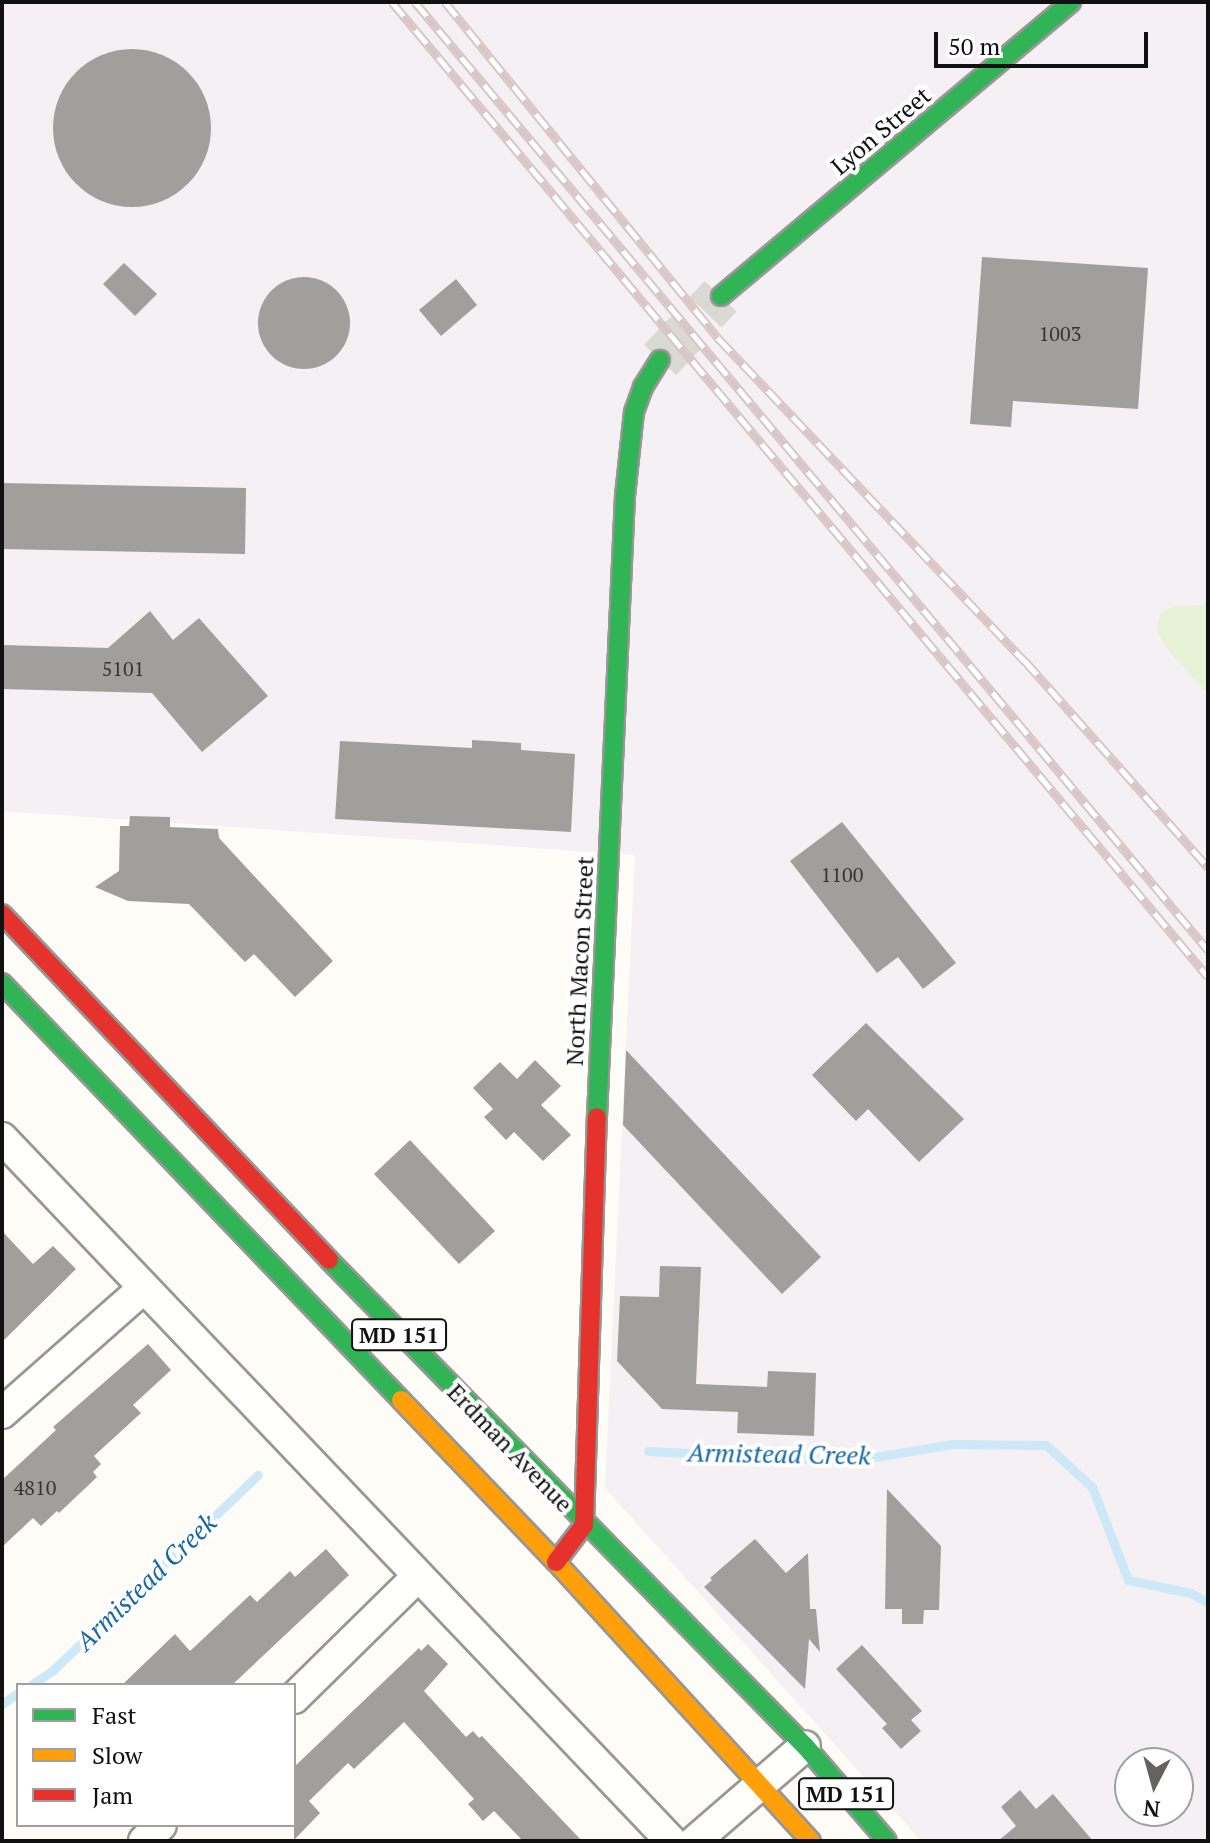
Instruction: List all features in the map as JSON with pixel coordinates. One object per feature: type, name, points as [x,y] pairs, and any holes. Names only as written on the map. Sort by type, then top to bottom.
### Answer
[{"type":"main road","name":"Lyon Street","points":[[721,296],[1071,2]]},
{"type":"main road","name":"North Macon Street","points":[[584,1525],[601,996],[625,496],[634,412],[643,387],[660,360]]},
{"type":"main road","name":"Erdman Avenue","points":[[2,914],[396,1331],[805,1746],[887,1841]]},
{"type":"main road","name":"Erdman Avenue","points":[[2,983],[556,1562],[811,1841]]},
{"type":"main road","points":[[556,1562],[584,1525]]},
{"type":"street","points":[[2,1138],[671,1841]]},
{"type":"street","points":[[2,1413],[144,1288]]},
{"type":"street","points":[[296,1696],[418,1576]]},
{"type":"street","points":[[695,1841],[805,1746]]},
{"type":"street","points":[[144,1841],[159,1827]]},
{"type":"shaded area","points":[[2,2],[1208,2],[1208,1841],[921,1841],[605,1488],[635,855],[2,811]]},
{"type":"green space","points":[[1208,605],[1208,694],[1163,644],[1157,628],[1161,612],[1176,606]]},
{"type":"building","points":[[132,49],[162,55],[188,72],[205,98],[211,128],[205,158],[188,184],[162,201],[132,207],[102,201],[76,184],[59,158],[53,128],[59,98],[76,72],[102,55]]},
{"type":"building","points":[[982,257],[1148,268],[1138,409],[1013,401],[1011,427],[970,424]]},
{"type":"building","points":[[124,263],[157,294],[135,316],[103,284]]},
{"type":"building","points":[[304,277],[330,285],[342,297],[350,323],[342,349],[330,361],[304,369],[278,361],[266,349],[258,323],[266,297],[278,285]]},
{"type":"building","points":[[456,279],[477,305],[441,336],[419,310]]},
{"type":"building","points":[[2,483],[246,488],[245,554],[2,549]]},
{"type":"building","points":[[150,611],[173,640],[199,618],[268,696],[202,752],[152,693],[2,689],[2,645],[108,648]]},
{"type":"building","points":[[472,740],[521,743],[521,750],[575,754],[571,832],[335,819],[340,741],[472,748]]},
{"type":"building","points":[[130,816],[170,817],[170,827],[218,829],[219,838],[333,961],[295,997],[254,954],[245,962],[189,904],[128,901],[95,887],[119,871],[120,826],[129,826]]},
{"type":"building","points":[[842,822],[956,963],[923,989],[898,957],[877,973],[790,861]]},
{"type":"building","points":[[866,1023],[964,1119],[919,1162],[868,1109],[856,1121],[812,1075]]},
{"type":"building","points":[[626,1050],[821,1257],[782,1294],[623,1125]]},
{"type":"building","points":[[535,1060],[561,1086],[541,1105],[571,1135],[543,1161],[514,1132],[506,1140],[484,1117],[493,1109],[473,1088],[500,1062],[517,1079]]},
{"type":"building","points":[[410,1140],[495,1231],[459,1264],[374,1174]]},
{"type":"building","points":[[2,1231],[33,1264],[53,1246],[76,1269],[2,1342]]},
{"type":"building","points":[[660,1266],[701,1267],[696,1384],[767,1387],[768,1371],[816,1373],[814,1436],[737,1433],[738,1412],[662,1409],[617,1361],[620,1296],[659,1297]]},
{"type":"building","points":[[148,1344],[171,1370],[133,1405],[141,1413],[94,1456],[101,1464],[93,1472],[97,1477],[59,1513],[57,1511],[41,1526],[33,1518],[2,1547],[2,1480],[56,1430],[53,1427]]},
{"type":"building","points":[[887,1489],[941,1546],[939,1610],[924,1610],[923,1624],[902,1624],[902,1609],[885,1609]]},
{"type":"building","points":[[755,1539],[786,1573],[808,1553],[810,1609],[816,1609],[820,1652],[809,1639],[805,1689],[704,1587],[712,1580],[710,1578]]},
{"type":"building","points":[[326,1549],[349,1575],[234,1683],[124,1683],[175,1634],[190,1651],[250,1595],[257,1602],[290,1571],[295,1577]]},
{"type":"building","points":[[428,1644],[448,1664],[424,1691],[466,1737],[473,1731],[479,1738],[482,1736],[582,1841],[523,1841],[494,1811],[483,1821],[468,1804],[474,1799],[404,1722],[354,1769],[348,1763],[309,1801],[320,1813],[294,1840],[296,1765],[419,1648],[421,1651]]},
{"type":"building","points":[[862,1645],[922,1711],[911,1720],[921,1731],[901,1749],[882,1728],[887,1724],[836,1669]]},
{"type":"building","points":[[1020,1790],[1036,1809],[1053,1794],[1093,1841],[998,1841],[1016,1826],[1001,1807]]},
{"type":"waterway","name":"Armistead Creek","points":[[648,1451],[852,1461],[952,1444],[1046,1445],[1092,1487],[1128,1580],[1191,1593],[1208,1603]]},
{"type":"waterway","name":"Armistead Creek","points":[[34,1683],[53,1670],[258,1475]]},
{"type":"waterway","name":"Armistead Creek","points":[[2,1704],[16,1694]]},
{"type":"tunnel","points":[[660,360],[721,296]]},
{"type":"railway","points":[[392,2],[1208,977]]},
{"type":"railway","points":[[415,2],[1208,950]]},
{"type":"railway","points":[[445,2],[718,338],[1025,661],[1208,867]]},
{"type":"traffic: fast","points":[[721,296],[1071,2]]},
{"type":"traffic: fast","points":[[597,1117],[625,496],[634,412],[643,387],[660,360]]},
{"type":"traffic: fast","points":[[2,983],[401,1400]]},
{"type":"traffic: fast","points":[[329,1260],[805,1746],[887,1841]]},
{"type":"traffic: slow","points":[[401,1400],[556,1562],[811,1841]]},
{"type":"traffic: jam","points":[[2,914],[329,1260]]},
{"type":"traffic: jam","points":[[556,1562],[584,1525],[597,1117]]}]
